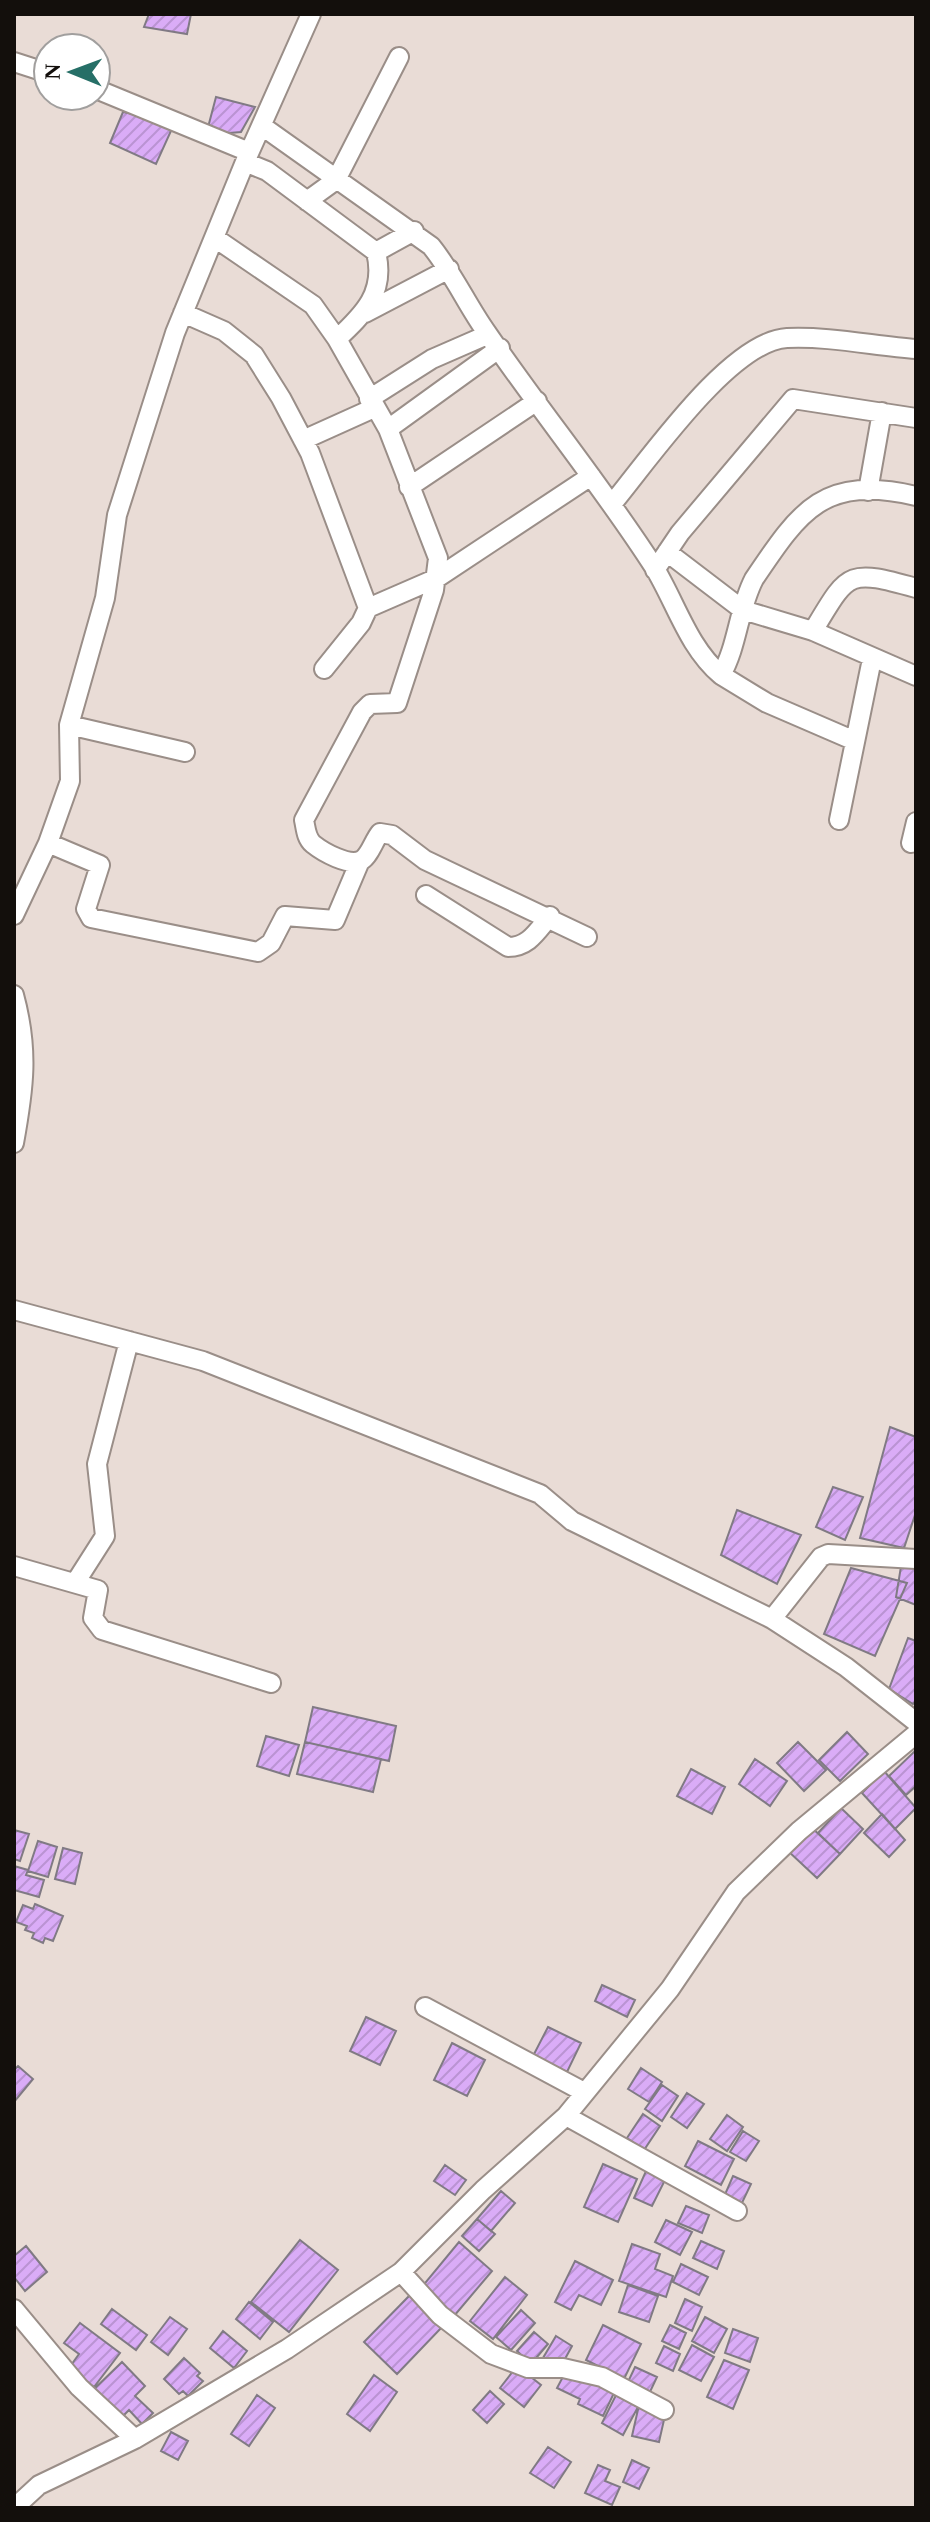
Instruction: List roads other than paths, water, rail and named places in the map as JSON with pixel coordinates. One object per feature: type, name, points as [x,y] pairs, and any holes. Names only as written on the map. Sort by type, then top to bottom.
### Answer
[{"type":"street","points":[[14,915],[48,843],[70,781],[69,725],[105,598],[117,515],[183,313],[247,157],[311,14]]},
{"type":"street","points":[[307,201],[336,180],[399,57]]},
{"type":"street","points":[[112,96],[247,157],[376,252],[379,281],[365,313]]},
{"type":"street","points":[[262,126],[414,231],[449,269],[494,341],[612,504],[655,570],[697,652],[721,675],[767,703],[855,741]]},
{"type":"street","points":[[376,252],[414,231]]},
{"type":"street","points":[[215,238],[313,305],[337,339],[388,429],[438,558],[437,578],[397,703],[370,704],[362,712],[304,820],[312,844],[343,860],[360,861]]},
{"type":"street","points":[[337,339],[365,313],[449,269]]},
{"type":"street","points":[[183,313],[224,331],[254,355],[303,440],[368,608]]},
{"type":"street","points":[[612,504],[723,372],[758,348],[785,338],[916,349]]},
{"type":"street","points":[[303,440],[372,403],[432,359],[494,341]]},
{"type":"street","points":[[388,429],[494,341]]},
{"type":"street","points":[[655,570],[793,399],[916,418]]},
{"type":"street","points":[[409,487],[537,401]]},
{"type":"street","points":[[868,491],[882,412]]},
{"type":"street","points":[[324,669],[361,623],[368,608],[437,578],[591,476]]},
{"type":"street","points":[[721,675],[734,653],[743,610],[754,579],[811,506],[828,495],[868,491],[916,496]]},
{"type":"street","points":[[667,552],[743,610],[813,631],[916,676]]},
{"type":"street","points":[[813,631],[837,590],[856,576],[873,576],[916,588]]},
{"type":"street","points":[[839,820],[872,659]]},
{"type":"street","points":[[69,725],[185,752]]},
{"type":"street","points":[[911,843],[916,822]]},
{"type":"street","points":[[48,843],[98,861],[100,869],[86,909],[91,918],[258,952],[271,943],[285,916],[335,920],[360,861],[377,836],[385,832],[400,839],[425,860],[550,916],[587,937]]},
{"type":"street","points":[[426,895],[508,947],[520,947],[528,942],[550,916]]},
{"type":"street","points":[[14,995],[24,1032],[26,1060],[14,1143]]},
{"type":"street","points":[[14,1310],[203,1361],[540,1494],[572,1521],[772,1619],[846,1667],[916,1722]]},
{"type":"street","points":[[75,1583],[105,1536],[97,1464],[129,1341]]},
{"type":"street","points":[[772,1619],[821,1557],[828,1554],[916,1559]]},
{"type":"street","points":[[14,1566],[100,1592],[93,1618],[102,1630],[271,1683]]},
{"type":"street","points":[[14,2508],[39,2485],[135,2439],[287,2349],[401,2272],[483,2190],[566,2116],[661,2001],[736,1892],[799,1831],[916,1734]]},
{"type":"street","points":[[425,2007],[584,2092]]},
{"type":"street","points":[[566,2116],[737,2211]]},
{"type":"street","points":[[401,2272],[440,2315],[491,2354],[528,2368],[563,2368],[602,2377],[664,2410]]},
{"type":"street","points":[[14,2309],[79,2387],[135,2439]]}]
